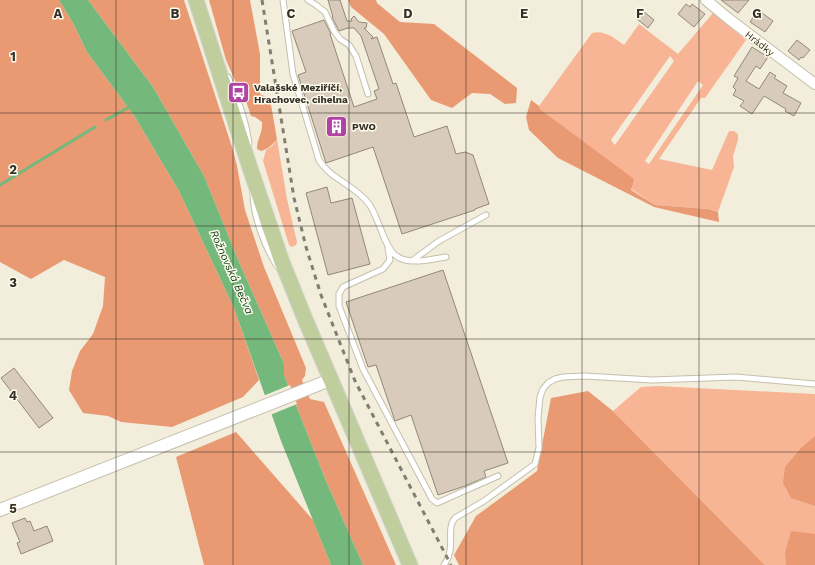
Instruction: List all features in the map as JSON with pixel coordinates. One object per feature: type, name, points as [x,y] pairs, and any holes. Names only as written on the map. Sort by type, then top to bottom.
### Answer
[{"type":"main road","points":[[196,0],[250,169],[295,295],[410,565]]},
{"type":"street","name":"Hrádky","points":[[706,0],[815,84]]},
{"type":"street","points":[[0,510],[330,380]]},
{"type":"lane","points":[[283,0],[293,74],[319,160],[324,169],[356,190],[369,204],[382,229],[388,248],[390,260],[383,269],[343,287],[338,294],[339,306],[363,369],[432,499],[437,503],[498,476]]},
{"type":"lane","points":[[308,0],[316,4],[325,12],[334,31],[340,39],[349,45],[356,56],[368,94]]},
{"type":"lane","points":[[412,261],[439,241],[486,215]]},
{"type":"lane","points":[[388,248],[402,260],[412,261],[446,257]]},
{"type":"lane","points":[[444,565],[451,550],[450,528],[455,518],[484,501],[535,464],[539,448],[538,418],[540,397],[543,389],[555,379],[570,376],[652,380],[736,377],[815,384]]},
{"type":"shaded area","points":[[0,0],[59,0],[73,23],[87,52],[135,117],[179,191],[234,308],[259,380],[243,397],[172,427],[121,422],[108,416],[83,413],[69,390],[72,371],[80,351],[93,334],[103,306],[105,277],[64,260],[31,279],[0,262]]},
{"type":"shaded area","points":[[88,0],[184,0],[233,150],[245,210],[264,267],[306,368],[305,376],[302,380],[310,399],[324,402],[396,565],[363,565],[326,481],[284,375],[284,364],[239,262],[204,176],[153,87]]},
{"type":"shaded area","points":[[209,0],[250,0],[260,54],[260,94],[270,99],[277,139],[270,146],[261,151],[257,149],[262,129],[262,122],[251,116],[242,89],[237,85],[226,60]]},
{"type":"shaded area","points":[[348,0],[376,0],[377,3],[400,22],[434,24],[517,88],[516,103],[505,104],[490,94],[472,93],[452,108],[431,100],[384,34],[351,7]]},
{"type":"shaded area","points":[[713,13],[746,40],[705,98],[701,98],[659,159],[712,170],[729,131],[734,131],[738,134],[738,140],[733,156],[734,167],[718,212],[708,209],[655,205],[631,189],[633,179],[540,109],[539,106],[592,33],[597,32],[613,37],[624,45],[639,24],[678,54]],"holes":[[[670,56],[674,61],[615,145],[611,140]],[[698,81],[703,85],[649,164],[645,161]]]},
{"type":"shaded area","points":[[531,100],[539,106],[540,109],[634,179],[631,190],[655,205],[708,209],[718,212],[719,222],[654,207],[558,158],[529,130],[526,117]]},
{"type":"shaded area","points":[[277,139],[287,199],[297,242],[296,245],[292,247],[289,245],[263,161],[266,150],[273,145]]},
{"type":"shaded area","points":[[658,386],[815,394],[815,565],[765,565],[613,411],[641,387]]},
{"type":"shaded area","points":[[588,391],[613,411],[765,565],[459,565],[454,555],[476,516],[537,471],[551,398]]},
{"type":"shaded area","points":[[236,432],[313,520],[331,565],[204,565],[176,457]]},
{"type":"shaded area","points":[[815,436],[815,506],[791,498],[783,483],[785,467],[801,448]]},
{"type":"shaded area","points":[[791,531],[815,534],[815,565],[786,565],[785,553]]},
{"type":"water","name":"Rožnovská Bečva","points":[[59,0],[88,0],[153,87],[204,176],[239,262],[284,364],[284,375],[326,481],[363,565],[331,565],[281,441],[234,308],[179,191],[135,117],[87,52],[73,23]]},
{"type":"pier","points":[[290,385],[297,404],[270,415],[263,396]]},
{"type":"building","name":"PWO","points":[[328,0],[340,0],[347,21],[352,21],[351,19],[354,16],[359,22],[367,23],[366,28],[364,28],[373,37],[371,39],[377,37],[393,84],[396,83],[414,137],[447,126],[456,154],[465,152],[473,155],[489,204],[402,234],[373,147],[326,163],[298,75],[306,72],[292,31],[324,20],[331,34],[354,107],[377,99],[374,91],[379,89],[361,36],[354,28],[339,31],[332,17]]},
{"type":"building","points":[[721,0],[749,0],[738,13]]},
{"type":"building","points":[[686,4],[690,7],[692,4],[705,14],[694,27],[678,14]]},
{"type":"building","points":[[758,10],[773,21],[765,32],[750,22]]},
{"type":"building","points":[[643,11],[654,20],[648,28],[637,19]]},
{"type":"building","points":[[797,40],[810,50],[803,58],[801,57],[799,60],[788,51]]},
{"type":"building","points":[[752,47],[768,57],[760,69],[756,66],[746,81],[759,89],[770,72],[776,76],[774,78],[787,86],[783,93],[801,103],[794,116],[785,111],[786,109],[764,96],[752,114],[740,106],[744,101],[733,95],[736,90],[733,87],[738,78],[734,76]]},
{"type":"building","points":[[327,187],[331,203],[352,198],[370,264],[328,275],[306,193]]},
{"type":"building","points":[[443,270],[508,463],[484,471],[486,477],[438,495],[411,415],[395,421],[376,365],[368,367],[346,302]]},
{"type":"building","points":[[14,368],[53,418],[39,428],[1,378]]},
{"type":"building","points":[[25,518],[27,522],[30,521],[34,531],[47,526],[53,541],[21,554],[17,543],[20,542],[12,523]]},
{"type":"waterway","points":[[106,120],[131,106]]},
{"type":"waterway","points":[[0,185],[95,127]]},
{"type":"railway","points":[[262,0],[294,198],[306,247],[321,295],[355,381],[451,565]]},
{"type":"place","name":"Valašské Meziříčí, Hrachovec, cihelna","points":[[239,93]]},
{"type":"place","name":"PWO","points":[[337,126]]}]
